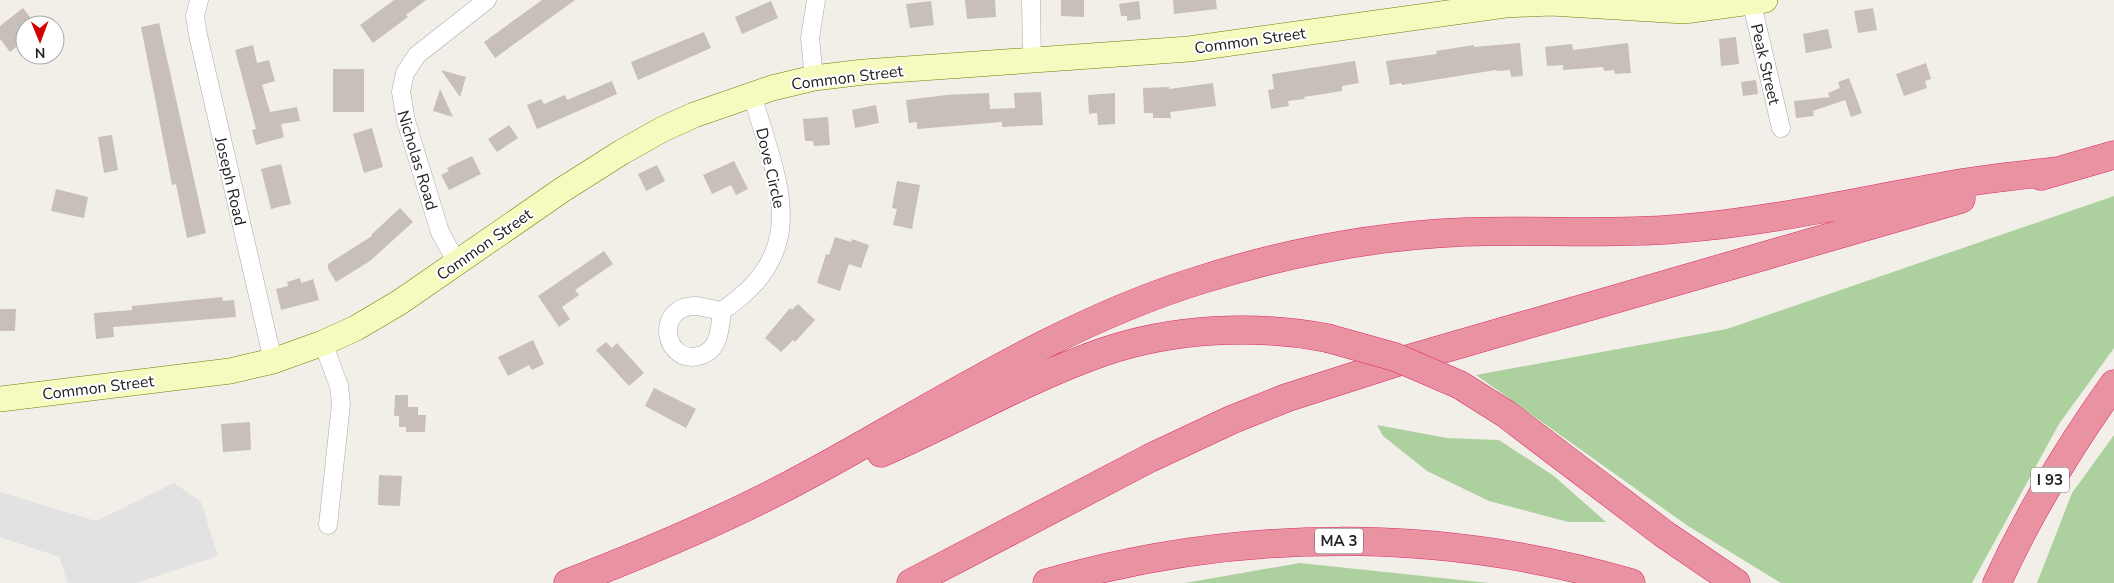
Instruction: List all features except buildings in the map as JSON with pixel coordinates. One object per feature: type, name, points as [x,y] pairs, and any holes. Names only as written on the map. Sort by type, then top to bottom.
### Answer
[{"type":"highway","points":[[911,583],[1150,458],[1231,420],[1286,398],[1408,359],[2114,155]]},
{"type":"highway","points":[[736,512],[810,474],[1058,337],[1151,296],[1198,280],[1256,264],[1344,245],[1432,234],[1491,231],[1641,231],[1725,225],[1960,183],[2058,171]]},
{"type":"highway","points":[[568,583],[656,548],[736,512],[873,456],[1051,373],[1112,350],[1157,338],[1226,330],[1280,332],[1328,338],[1395,357],[1460,386],[1506,414],[1664,534],[1736,583]]},
{"type":"highway","name":"I 93","points":[[1997,583],[2020,535],[2049,482],[2114,384]]},
{"type":"highway","name":"MA 3","points":[[1047,583],[1114,566],[1204,550],[1292,542],[1352,540],[1412,543],[1482,550],[1561,564],[1632,583]]},
{"type":"street","name":"Joseph Road","points":[[199,0],[196,16],[198,35],[273,361]]},
{"type":"street","name":"Nicholas Road","points":[[457,263],[447,248],[438,223],[406,121],[401,92],[405,73],[417,55],[487,0]]},
{"type":"street","points":[[814,78],[810,38],[816,0]]},
{"type":"street","points":[[1031,0],[1032,61]]},
{"type":"street","name":"Common Street","points":[[0,399],[222,372],[273,361],[323,344],[378,315],[622,152],[678,122],[752,94],[814,78],[873,71],[1189,49],[1521,4],[1551,3],[1684,11],[1756,1]]},
{"type":"street","name":"Peak Street","points":[[1756,1],[1781,128]]},
{"type":"street","name":"Dove Circle","points":[[722,311],[743,296],[759,281],[775,252],[780,229],[779,190],[752,94]]},
{"type":"street","points":[[323,344],[339,386],[341,404],[328,524]]},
{"type":"green space","points":[[2114,196],[2114,348],[2059,424],[1972,583],[1781,583],[1688,526],[1476,375],[1727,329]]},
{"type":"green space","points":[[1377,425],[1447,438],[1499,440],[1554,476],[1606,522],[1568,522],[1489,501],[1427,471],[1383,436]]},
{"type":"green space","points":[[2114,435],[2114,583],[2037,583],[2072,493]]},
{"type":"green space","points":[[1300,563],[1489,583],[1185,583]]},
{"type":"shaded area","points":[[174,483],[201,502],[218,556],[136,583],[68,583],[59,557],[0,537],[0,492],[96,521]]}]
